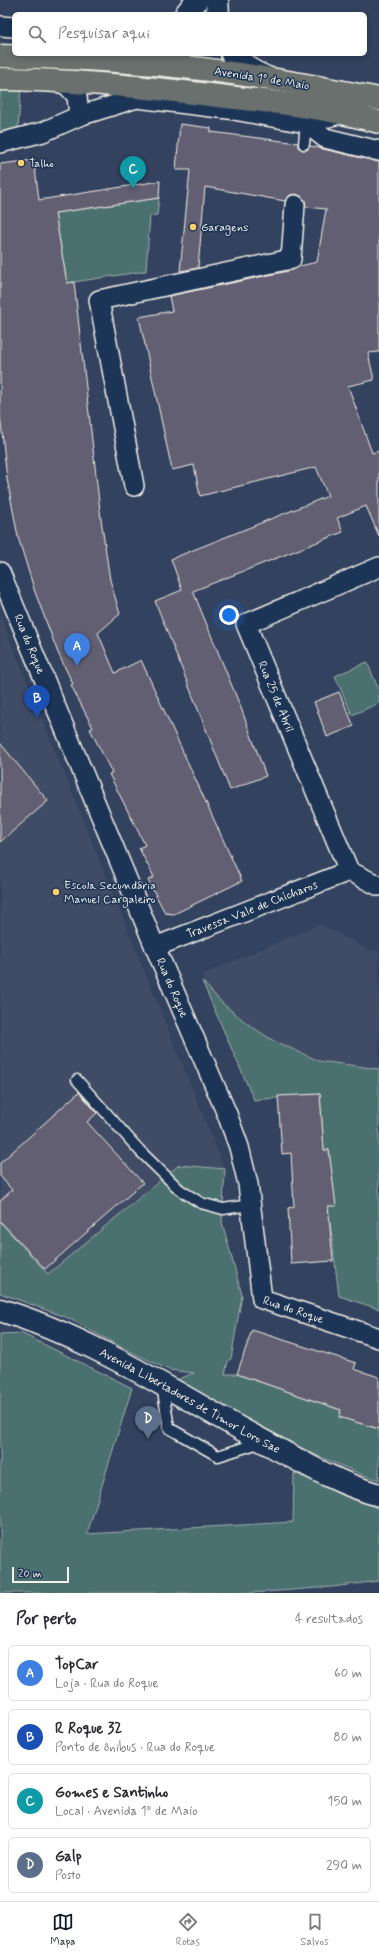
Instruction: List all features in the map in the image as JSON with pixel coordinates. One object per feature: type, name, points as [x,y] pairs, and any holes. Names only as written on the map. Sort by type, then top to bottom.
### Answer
[{"type":"main road","points":[[188,12],[197,0]]},
{"type":"main road","points":[[217,0],[218,12]]},
{"type":"main road","name":"Avenida 1º de Maio","points":[[0,56],[117,61],[186,67],[268,78],[379,99]]},
{"type":"main road","points":[[117,61],[133,56]]},
{"type":"main road","points":[[233,56],[254,72],[268,78]]},
{"type":"main road","name":"Avenida 1º de Maio","points":[[0,79],[49,80],[176,90],[344,113],[379,122]]},
{"type":"main road","name":"Avenida Libertadores de Timor Loro Sae","points":[[0,1310],[32,1319],[124,1364],[263,1442],[338,1479],[379,1495]]},
{"type":"street","points":[[0,26],[12,27]]},
{"type":"street","points":[[0,143],[43,132],[79,116],[78,96],[73,90],[67,85],[49,80]]},
{"type":"street","name":"Avenida 1º de Maio","points":[[79,116],[128,100],[146,98],[228,109],[306,123],[344,113]]},
{"type":"street","name":"Avenida 1º de Maio","points":[[306,123],[325,138],[379,151]]},
{"type":"street","points":[[134,486],[98,300],[291,259],[295,205]]},
{"type":"street","name":"Rua 25 de Abril","points":[[349,871],[246,624],[379,567]]},
{"type":"street","name":"Rua do Roque","points":[[0,572],[155,947],[227,1114],[239,1147],[248,1184],[262,1299],[379,1338]]},
{"type":"street","points":[[349,871],[379,886]]},
{"type":"street","name":"Travessa Vale de Chícharos","points":[[155,947],[349,871]]},
{"type":"lane","points":[[304,144],[306,123]]},
{"type":"lane","points":[[77,1080],[140,1151],[180,1190],[201,1203],[223,1209],[250,1205]]},
{"type":"lane","points":[[162,1385],[169,1428],[218,1456],[263,1442]]},
{"type":"shaded area","name":"Escola Secundária Manuel Cargaleiro","points":[[0,615],[225,1169],[215,1366],[169,1370],[123,1348],[68,1318],[0,1293]]},
{"type":"shaded area","points":[[320,924],[369,950],[379,951],[379,1069],[319,1061],[272,1040],[248,1024],[223,1004],[202,981],[203,974]]},
{"type":"green space","points":[[0,88],[21,88],[18,129],[0,131]]},
{"type":"green space","points":[[159,198],[157,215],[150,216],[146,271],[67,283],[55,213]]},
{"type":"green space","points":[[367,662],[379,690],[379,703],[352,715],[335,676]]},
{"type":"green space","points":[[202,981],[223,1004],[248,1024],[272,1040],[319,1061],[379,1069],[379,1309],[339,1296],[328,1206],[335,1205],[329,1150],[324,1150],[320,1094],[254,1100]]},
{"type":"green space","points":[[179,1165],[225,1169],[222,1222],[242,1295],[231,1359],[228,1361],[225,1374],[237,1374],[341,1410],[339,1417],[379,1429],[379,1480],[363,1475],[316,1455],[174,1381],[194,1373],[169,1370],[123,1348],[68,1318],[0,1293],[0,1222],[48,1274]]},
{"type":"green space","points":[[21,1333],[132,1388],[87,1534],[293,1522],[294,1473],[379,1509],[379,1581],[332,1587],[251,1593],[0,1593],[0,1334]]},
{"type":"building","points":[[180,124],[211,128],[211,132],[298,143],[298,147],[303,150],[307,150],[310,146],[379,162],[379,352],[368,353],[374,380],[348,386],[372,453],[379,451],[379,536],[366,506],[337,518],[343,532],[193,591],[241,708],[266,776],[230,790],[155,601],[182,590],[171,559],[328,496],[316,467],[200,496],[194,465],[172,470],[139,317],[172,311],[169,296],[293,270],[300,266],[317,262],[326,209],[306,207],[305,200],[296,194],[290,195],[285,201],[205,187],[198,268],[180,271],[190,170],[176,170]]},
{"type":"building","points":[[34,160],[39,200],[160,181],[159,198],[55,213],[67,283],[74,282],[101,519],[110,580],[120,614],[98,633],[115,673],[141,660],[242,881],[174,914],[165,913],[148,880],[154,877],[139,848],[145,845],[109,774],[112,773],[90,729],[93,728],[71,685],[73,684],[58,653],[35,592],[18,537],[7,479],[0,414],[0,164]]},
{"type":"building","points":[[339,692],[354,726],[327,737],[314,702]]},
{"type":"building","points":[[0,743],[48,801],[0,842]]},
{"type":"building","points":[[79,1092],[97,1113],[87,1122],[143,1183],[45,1269],[0,1221],[0,1201],[12,1190],[0,1176],[0,1163]]},
{"type":"building","points":[[320,1094],[324,1150],[329,1150],[336,1206],[328,1206],[333,1261],[291,1264],[288,1208],[294,1207],[291,1153],[282,1154],[278,1096]]},
{"type":"building","points":[[252,1330],[356,1363],[354,1369],[379,1377],[379,1429],[339,1417],[341,1410],[237,1374]]},
{"type":"place","name":"Talho","points":[[21,163]]},
{"type":"place","name":"Gomes e Santinho","points":[[133,189]]},
{"type":"place","name":"Garagens","points":[[193,227]]},
{"type":"place","name":"TopCar","points":[[77,666]]},
{"type":"place","name":"R Roque 32","points":[[37,718]]},
{"type":"place","name":"Escola Secundária Manuel Cargaleiro","points":[[56,892]]},
{"type":"place","name":"Galp","points":[[148,1439]]}]
